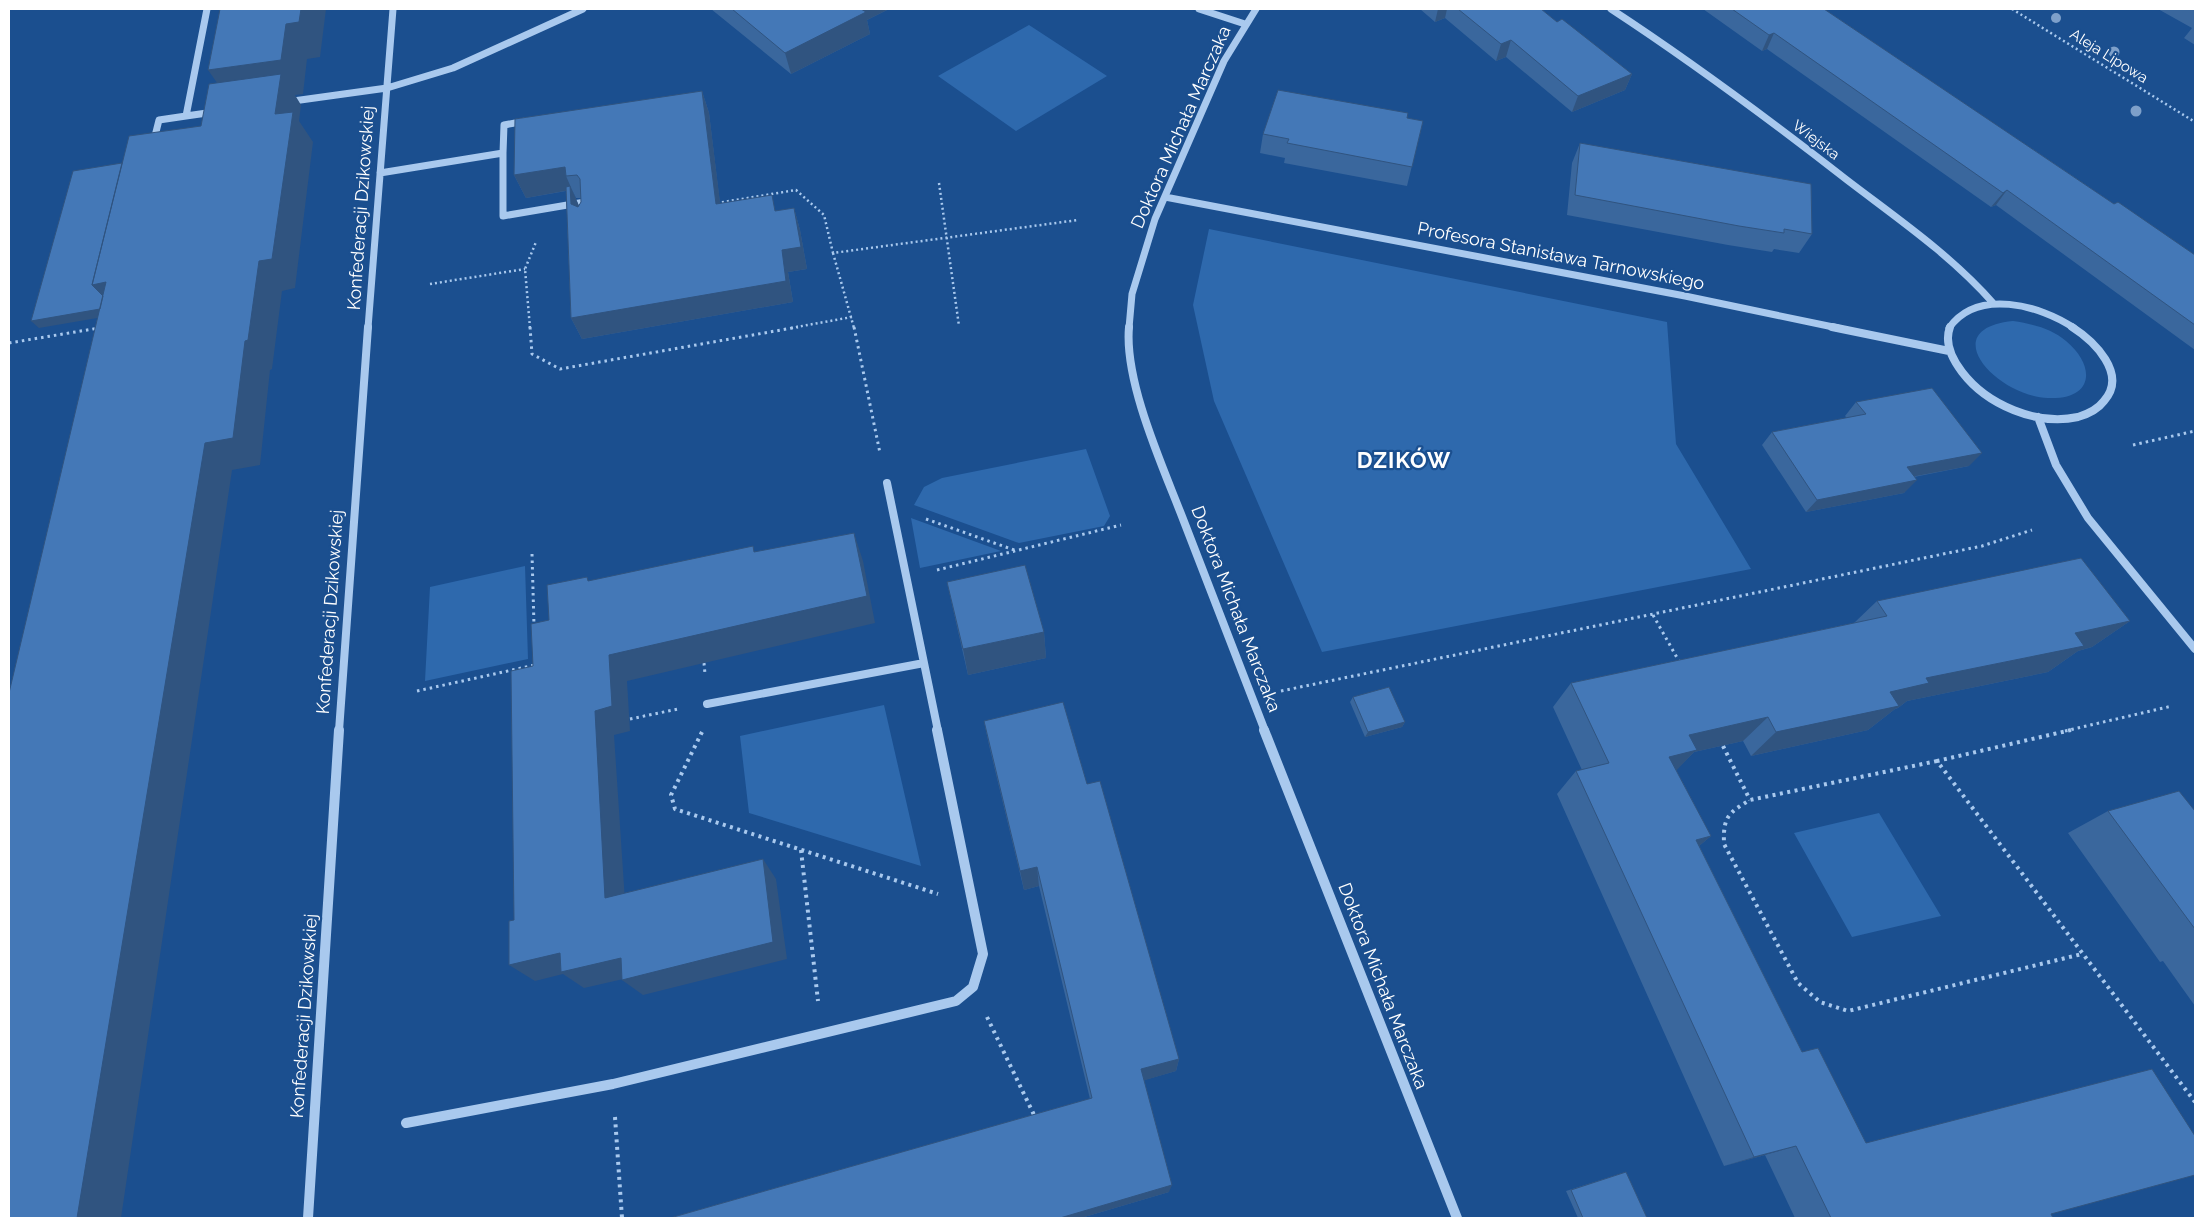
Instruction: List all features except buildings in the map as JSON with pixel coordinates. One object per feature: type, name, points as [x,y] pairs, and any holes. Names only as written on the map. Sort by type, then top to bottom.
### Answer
[{"type":"street","points":[[186,116],[207,9]]},
{"type":"street","name":"Konfederacji Dzikowskiej","points":[[308,1218],[347,596],[393,9]]},
{"type":"street","points":[[282,103],[387,88],[453,68],[583,9]]},
{"type":"street","name":"Doktora Michała Marczaka","points":[[1256,9],[1245,24],[1224,61],[1155,219],[1132,294],[1128,336],[1135,384],[1152,438],[1245,679],[1457,1218]]},
{"type":"street","name":"Wiejska","points":[[1611,9],[1722,84],[1938,249],[1974,280],[1994,304]]},
{"type":"street","points":[[150,157],[159,120],[225,111]]},
{"type":"street","points":[[533,120],[504,125],[503,216],[585,202],[586,217]]},
{"type":"street","points":[[380,173],[503,152]]},
{"type":"street","name":"Profesora Stanisława Tarnowskiego","points":[[1165,197],[1685,296],[1949,351]]},
{"type":"street","points":[[1994,304],[2020,306],[2047,313],[2072,326],[2093,343],[2107,362],[2112,381],[2109,396],[2099,408],[2083,416],[2062,419],[2038,417],[2013,410],[1990,399],[1977,389],[1956,368],[1949,351],[1948,333],[1956,318],[1972,308],[1994,304]]},
{"type":"street","points":[[2038,417],[2056,465],[2088,518],[2195,649]]},
{"type":"street","points":[[406,1123],[613,1084],[822,1034],[956,1001],[973,987],[984,954],[887,483]]},
{"type":"street","points":[[707,704],[924,663]]},
{"type":"lane","points":[[1199,9],[1245,24]]},
{"type":"path","name":"Aleja Lipowa","points":[[2012,9],[2195,122]]},
{"type":"path","points":[[939,183],[945,237],[959,326]]},
{"type":"path","points":[[710,204],[796,190],[824,215],[852,317],[887,483]]},
{"type":"path","points":[[833,253],[1078,220]]},
{"type":"path","points":[[536,241],[525,269],[532,354],[560,369],[852,317]]},
{"type":"path","points":[[430,284],[525,269]]},
{"type":"path","points":[[9,343],[103,328]]},
{"type":"path","points":[[2133,445],[2195,431]]},
{"type":"path","points":[[892,507],[1018,551]]},
{"type":"path","points":[[906,578],[1121,525]]},
{"type":"path","points":[[1276,692],[1982,546],[2032,530]]},
{"type":"path","points":[[532,554],[534,628]]},
{"type":"path","points":[[1653,615],[1684,670]]},
{"type":"path","points":[[417,691],[535,665],[535,656]]},
{"type":"path","points":[[717,702],[671,795],[674,809],[974,906]]},
{"type":"path","points":[[630,718],[707,704]]},
{"type":"path","points":[[2082,954],[1848,1010],[1830,1008],[1811,998],[1798,983],[1724,844],[1723,823],[1732,811],[1750,800],[1937,761],[2172,706]]},
{"type":"path","points":[[1723,746],[1750,800]]},
{"type":"path","points":[[1937,761],[2195,1102]]},
{"type":"path","points":[[801,850],[822,1034]]},
{"type":"path","points":[[973,987],[1039,1124]]},
{"type":"path","points":[[613,1084],[622,1218]]},
{"type":"shaded area","points":[[1029,25],[1107,76],[1016,131],[938,76]]},
{"type":"shaded area","points":[[1209,229],[1667,322],[1676,444],[1751,569],[1322,652],[1214,401],[1193,305]]},
{"type":"shaded area","points":[[2013,321],[2048,330],[2066,341],[2083,361],[2086,380],[2082,388],[2074,394],[2048,398],[2029,394],[2010,386],[1994,375],[1982,362],[1976,348],[1978,336],[1990,327]]},
{"type":"shaded area","points":[[1086,449],[1110,516],[1104,526],[1019,543],[914,505],[924,487],[942,478]]},
{"type":"shaded area","points":[[911,518],[1001,551],[920,568]]},
{"type":"shaded area","points":[[525,566],[528,659],[425,681],[430,587]]},
{"type":"shaded area","points":[[884,705],[921,866],[749,813],[740,736]]},
{"type":"shaded area","points":[[1879,813],[1941,916],[1852,937],[1794,833]]},
{"type":"district","name":"DZIKÓW","points":[[1404,460]]}]
